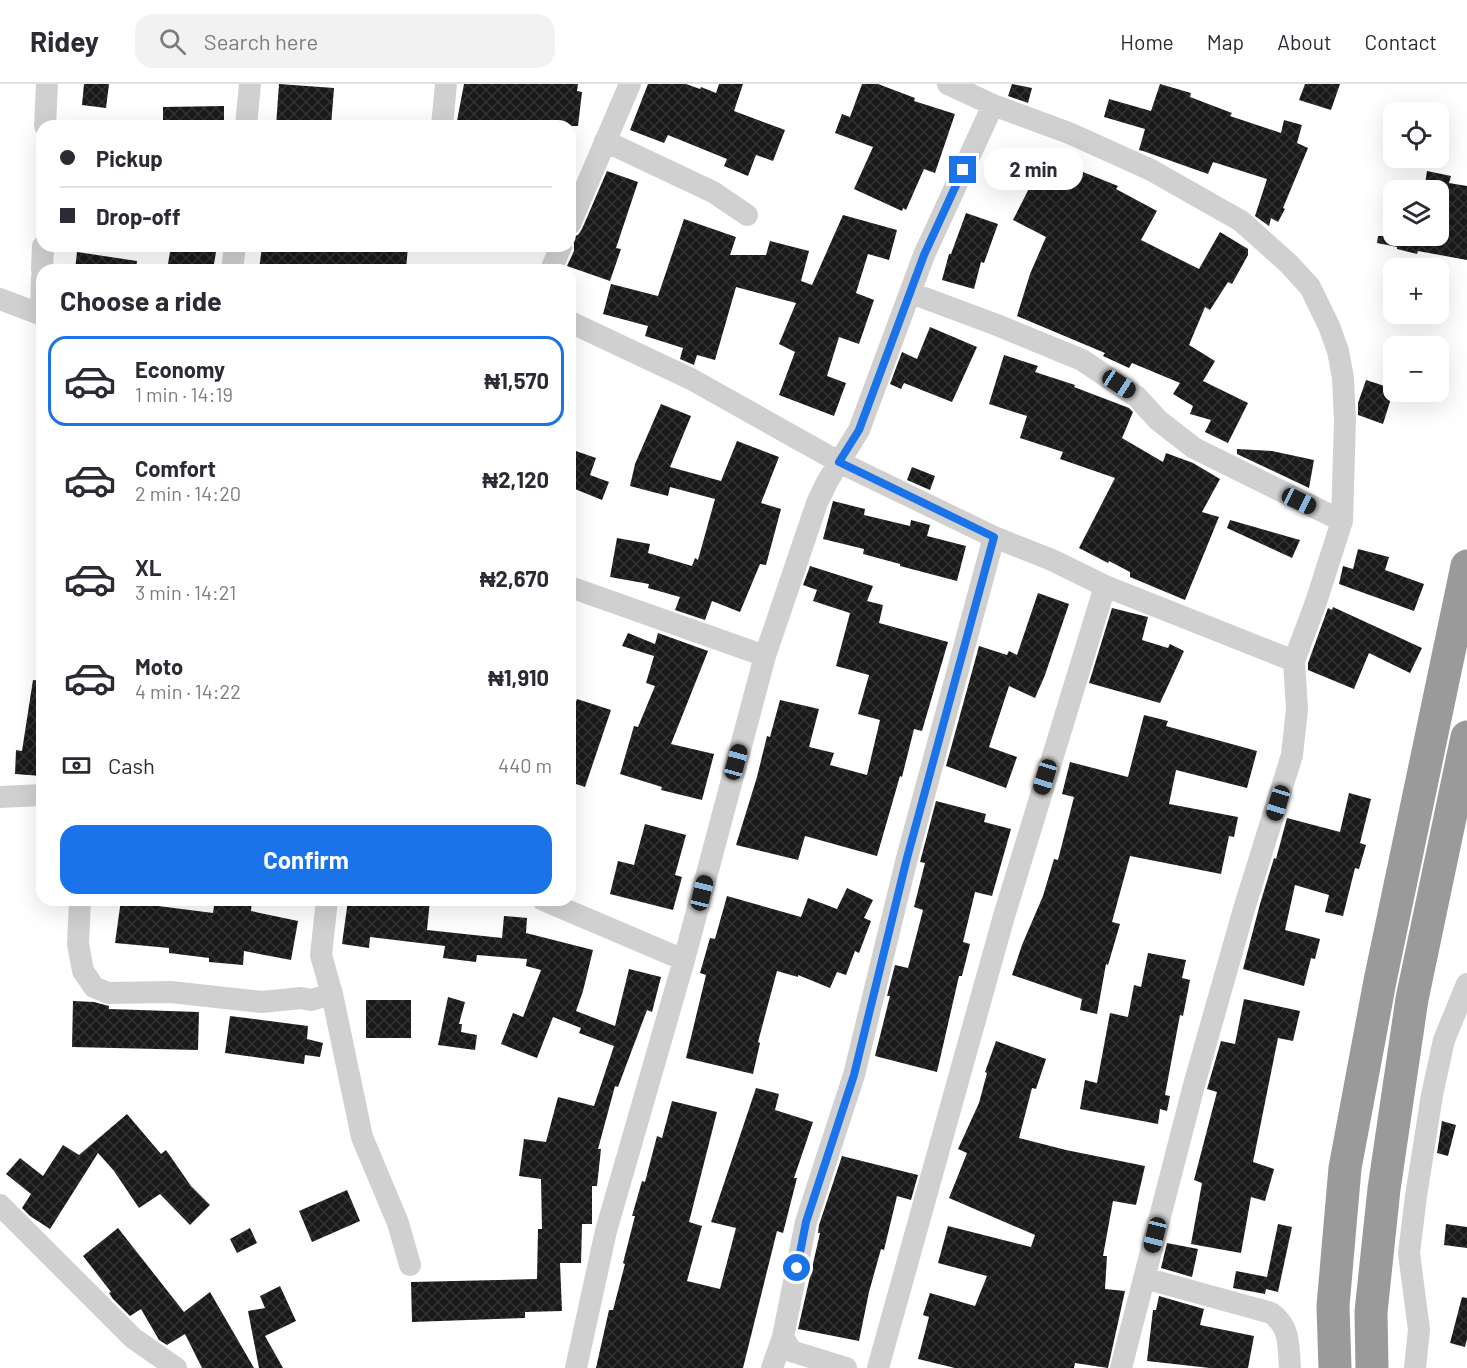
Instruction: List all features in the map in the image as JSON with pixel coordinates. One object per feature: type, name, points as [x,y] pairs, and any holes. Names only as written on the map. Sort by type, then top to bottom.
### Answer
[{"type":"highway","points":[[1335,1368],[1333,1306],[1344,1168],[1380,981],[1467,566]]},
{"type":"highway","points":[[1372,1368],[1371,1312],[1384,1189],[1412,999],[1467,737]]},
{"type":"street","points":[[45,120],[47,84]]},
{"type":"street","points":[[247,120],[250,84]]},
{"type":"street","points":[[442,120],[446,84]]},
{"type":"street","points":[[576,210],[630,84]]},
{"type":"street","points":[[948,84],[993,105],[1069,133],[1150,170],[1241,221],[1289,264],[1310,287],[1329,326],[1338,351],[1343,378],[1345,420],[1342,521],[1317,602],[1294,661],[1297,709],[1292,755],[1244,909],[1194,1085],[1121,1368]]},
{"type":"street","points":[[576,1368],[606,1231],[684,960],[765,656],[817,503],[859,430],[924,255],[993,105]]},
{"type":"street","points":[[605,141],[713,192],[747,215]]},
{"type":"street","points":[[911,293],[1082,360],[1137,397],[1158,420],[1194,448],[1342,521]]},
{"type":"street","points":[[0,299],[36,313]]},
{"type":"street","points":[[576,325],[691,379],[839,462],[994,537],[1052,560],[1105,586],[1294,661]]},
{"type":"street","points":[[772,1368],[783,1337],[806,1222],[854,1075],[907,858],[994,537]]},
{"type":"street","points":[[878,1368],[1010,894],[1105,586]]},
{"type":"street","points":[[576,589],[765,656]]},
{"type":"street","points":[[0,797],[36,795]]},
{"type":"street","points":[[80,906],[78,944],[83,972],[93,987],[108,993],[171,992],[262,1002],[301,998],[311,1000],[332,993]]},
{"type":"street","points":[[326,906],[321,955],[332,993],[362,1137],[398,1223],[410,1265]]},
{"type":"street","points":[[557,906],[684,960]]},
{"type":"street","points":[[1415,1368],[1419,1330],[1409,1253],[1416,1196],[1432,1095],[1444,1040],[1467,984]]},
{"type":"street","points":[[0,1205],[133,1338],[176,1368]]},
{"type":"street","points":[[1144,1278],[1271,1313],[1280,1319],[1286,1329],[1290,1368]]},
{"type":"street","points":[[783,1337],[791,1351],[846,1368]]},
{"type":"building","points":[[84,84],[109,84],[106,108],[82,105]]},
{"type":"building","points":[[279,84],[334,88],[331,120],[276,120]]},
{"type":"building","points":[[464,84],[578,84],[577,91],[582,92],[578,126],[576,126],[576,120],[457,120]]},
{"type":"building","points":[[648,84],[686,84],[716,93],[719,84],[743,84],[734,111],[785,130],[773,161],[756,155],[748,176],[724,166],[727,159],[668,135],[664,143],[630,130]]},
{"type":"building","points":[[862,84],[878,84],[915,98],[914,101],[955,114],[935,173],[924,169],[906,210],[903,208],[902,211],[854,189],[873,147],[835,133],[842,114],[850,117]]},
{"type":"building","points":[[1012,84],[1032,88],[1028,103],[1008,96]]},
{"type":"building","points":[[1160,84],[1191,93],[1190,97],[1232,113],[1230,116],[1281,133],[1284,120],[1302,125],[1297,143],[1308,148],[1278,222],[1271,218],[1269,226],[1255,216],[1267,179],[1213,162],[1208,174],[1139,150],[1145,129],[1104,117],[1109,99],[1151,111]]},
{"type":"building","points":[[1305,84],[1340,84],[1331,110],[1299,100]]},
{"type":"building","points":[[224,106],[224,120],[163,120],[163,107]]},
{"type":"building","points":[[1044,159],[1081,179],[1083,172],[1118,186],[1116,189],[1157,211],[1141,240],[1199,269],[1220,232],[1248,249],[1248,255],[1232,284],[1228,282],[1210,310],[1205,307],[1189,345],[1215,361],[1203,381],[1248,403],[1228,443],[1205,432],[1211,420],[1190,414],[1193,406],[1173,394],[1180,383],[1132,363],[1129,368],[1103,356],[1105,353],[1017,316],[1030,274],[1046,237],[1013,220]]},
{"type":"building","points":[[607,171],[638,182],[616,248],[621,249],[610,281],[576,269],[576,264],[568,264],[574,252],[576,252],[576,236],[582,229]]},
{"type":"building","points":[[1427,171],[1451,176],[1449,183],[1449,180],[1426,180]]},
{"type":"building","points":[[1449,183],[1467,186],[1467,260],[1418,251],[1417,254],[1397,249],[1392,246],[1449,246]]},
{"type":"building","points":[[966,213],[998,224],[984,263],[981,262],[974,289],[942,280],[949,254],[951,254]]},
{"type":"building","points":[[843,215],[897,230],[889,260],[868,254],[856,293],[874,300],[859,344],[839,337],[827,376],[846,383],[834,416],[779,395],[795,352],[779,344],[796,303],[736,287],[715,360],[697,355],[694,365],[680,359],[683,348],[645,336],[648,326],[603,314],[611,284],[658,296],[684,219],[736,237],[730,255],[766,255],[770,241],[809,251],[801,281],[812,285]]},
{"type":"building","points":[[1378,236],[1383,236],[1383,244],[1377,243]]},
{"type":"building","points":[[77,252],[137,261],[137,264],[76,264]]},
{"type":"building","points":[[170,252],[216,252],[214,264],[168,264]]},
{"type":"building","points":[[261,252],[408,252],[406,264],[260,264]]},
{"type":"building","points":[[930,327],[977,347],[952,402],[904,383],[901,389],[890,384],[902,352],[917,359]]},
{"type":"building","points":[[1004,355],[1038,366],[1035,372],[1075,385],[1074,387],[1129,408],[1133,412],[1122,438],[1163,462],[1166,453],[1193,463],[1220,479],[1202,512],[1219,517],[1185,600],[1130,577],[1130,572],[1079,548],[1115,478],[1060,459],[1063,452],[1020,438],[1027,416],[989,404]]},
{"type":"building","points":[[1366,380],[1383,385],[1383,402],[1390,402],[1383,424],[1358,415],[1358,403]]},
{"type":"building","points":[[661,404],[691,416],[670,467],[721,481],[737,441],[779,457],[761,503],[781,509],[766,565],[760,564],[740,612],[712,601],[705,620],[675,610],[680,597],[648,588],[649,584],[610,577],[617,538],[650,544],[648,553],[692,566],[695,558],[698,560],[715,499],[670,487],[668,496],[630,486],[635,464]]},
{"type":"building","points":[[1237,449],[1272,451],[1314,460],[1309,488],[1237,454]]},
{"type":"building","points":[[576,451],[596,458],[590,475],[609,482],[602,500],[576,489]]},
{"type":"building","points":[[912,467],[935,476],[930,490],[907,480]]},
{"type":"building","points":[[833,501],[865,509],[864,515],[910,526],[911,520],[930,525],[927,536],[966,546],[957,581],[900,566],[900,564],[863,554],[864,549],[823,539]]},
{"type":"building","points":[[1230,520],[1300,540],[1292,558],[1227,528]]},
{"type":"building","points":[[1358,549],[1389,557],[1385,570],[1424,584],[1414,611],[1339,584],[1343,566],[1353,569]]},
{"type":"building","points":[[810,566],[873,586],[867,601],[883,605],[879,623],[948,642],[922,731],[914,729],[902,777],[900,776],[877,856],[805,836],[798,860],[736,845],[767,736],[770,737],[780,700],[819,709],[809,747],[834,753],[830,765],[867,775],[880,720],[858,714],[869,675],[836,666],[850,613],[813,601],[817,590],[803,585]]},
{"type":"building","points":[[1038,593],[1069,604],[1035,698],[1009,686],[989,747],[1017,757],[1006,788],[946,766],[979,646],[1007,655],[1009,651],[1017,655]]},
{"type":"building","points":[[1333,607],[1422,648],[1410,673],[1369,653],[1354,689],[1308,670],[1308,663],[1328,608],[1332,610]]},
{"type":"building","points":[[1112,608],[1148,617],[1142,640],[1168,648],[1170,644],[1184,651],[1160,703],[1089,683]]},
{"type":"building","points":[[628,633],[655,644],[658,633],[708,651],[671,744],[714,754],[702,800],[661,790],[662,787],[620,774],[634,726],[638,727],[655,686],[646,683],[654,656],[622,646]]},
{"type":"building","points":[[33,680],[36,680],[36,776],[15,774],[16,750],[22,751]]},
{"type":"building","points":[[577,699],[611,710],[585,787],[576,784]]},
{"type":"building","points":[[1144,715],[1168,721],[1166,726],[1257,751],[1247,788],[1176,770],[1169,804],[1238,817],[1234,837],[1229,836],[1221,874],[1130,856],[1112,922],[1120,924],[1108,965],[1106,964],[1097,1014],[1080,1010],[1082,999],[1012,975],[1043,896],[1054,859],[1058,860],[1074,797],[1062,794],[1070,762],[1128,777]]},
{"type":"building","points":[[1349,793],[1371,799],[1360,843],[1366,845],[1359,869],[1355,868],[1343,916],[1325,912],[1329,895],[1295,885],[1285,930],[1320,939],[1315,959],[1311,958],[1304,986],[1243,969],[1260,904],[1287,818],[1340,832]]},
{"type":"building","points":[[936,801],[986,814],[984,822],[1011,829],[992,896],[975,892],[963,942],[970,944],[962,976],[959,976],[937,1072],[875,1056],[895,965],[908,968],[923,910],[914,907],[925,863],[920,862]]},
{"type":"building","points":[[645,824],[686,835],[675,875],[682,877],[673,910],[610,894],[618,861],[634,865]]},
{"type":"building","points":[[847,888],[873,900],[864,918],[871,921],[859,953],[855,951],[846,975],[837,972],[830,988],[798,975],[798,977],[777,971],[758,1042],[760,1043],[753,1074],[686,1058],[706,975],[700,973],[710,938],[715,939],[727,896],[801,917],[808,898],[837,909]]},
{"type":"building","points":[[120,906],[158,906],[213,913],[214,906],[251,906],[251,911],[298,921],[291,960],[244,951],[243,965],[209,962],[209,958],[169,953],[169,948],[115,943]]},
{"type":"building","points":[[347,906],[429,906],[427,930],[502,938],[504,916],[527,918],[526,933],[593,950],[576,1011],[615,1026],[629,969],[661,977],[652,1012],[647,1010],[618,1087],[615,1086],[598,1149],[601,1149],[597,1186],[592,1186],[592,1224],[582,1224],[581,1263],[560,1263],[562,1311],[525,1312],[525,1318],[412,1322],[411,1282],[537,1279],[538,1229],[542,1229],[541,1179],[519,1176],[524,1139],[546,1142],[558,1097],[594,1106],[614,1046],[579,1033],[581,1028],[553,1017],[537,1058],[501,1044],[513,1013],[523,1017],[541,970],[526,966],[527,959],[477,955],[476,962],[443,958],[445,946],[370,937],[369,948],[342,944]]},
{"type":"building","points":[[1148,953],[1186,960],[1182,978],[1190,980],[1183,1016],[1180,1015],[1165,1095],[1170,1096],[1167,1111],[1160,1109],[1158,1124],[1080,1109],[1085,1080],[1097,1083],[1110,1013],[1128,1017],[1134,985],[1141,987]]},
{"type":"building","points":[[448,997],[465,1002],[459,1024],[462,1024],[461,1032],[477,1035],[475,1050],[438,1045]]},
{"type":"building","points":[[1244,999],[1300,1011],[1293,1041],[1278,1038],[1253,1162],[1274,1169],[1265,1201],[1251,1197],[1241,1253],[1191,1244],[1202,1183],[1194,1180],[1217,1092],[1207,1089],[1221,1041],[1235,1044]]},
{"type":"building","points":[[366,1000],[411,1000],[411,1038],[366,1038]]},
{"type":"building","points":[[73,1001],[94,1002],[109,1006],[109,1009],[199,1012],[198,1050],[72,1047]]},
{"type":"building","points":[[230,1016],[308,1026],[307,1039],[323,1043],[320,1057],[305,1055],[304,1064],[225,1053]]},
{"type":"building","points":[[996,1041],[1046,1059],[1036,1089],[1032,1088],[1019,1138],[1145,1166],[1136,1205],[1113,1201],[1103,1256],[1107,1256],[1105,1289],[1125,1291],[1108,1368],[1075,1363],[1074,1368],[955,1368],[918,1359],[929,1317],[923,1315],[930,1293],[975,1306],[987,1276],[938,1263],[948,1226],[1031,1247],[1035,1235],[949,1198],[967,1153],[958,1149],[979,1103],[987,1073],[985,1072]]},
{"type":"building","points":[[756,1088],[779,1094],[775,1110],[813,1122],[794,1178],[797,1178],[783,1233],[777,1231],[743,1368],[596,1368],[609,1310],[613,1310],[625,1264],[623,1263],[635,1216],[632,1216],[642,1181],[645,1182],[657,1136],[662,1138],[672,1101],[717,1112],[689,1222],[702,1226],[687,1281],[720,1289],[736,1228],[711,1222]]},
{"type":"building","points":[[127,1114],[161,1154],[166,1150],[191,1186],[210,1205],[190,1225],[160,1194],[139,1208],[114,1171],[98,1153],[50,1229],[22,1208],[31,1194],[6,1174],[20,1158],[43,1176],[63,1145],[79,1155]]},
{"type":"building","points":[[1442,1121],[1456,1125],[1448,1156],[1437,1153]]},
{"type":"building","points":[[842,1156],[918,1175],[911,1200],[897,1196],[884,1250],[881,1249],[869,1292],[859,1341],[798,1329],[820,1233],[818,1233],[819,1225]]},
{"type":"building","points":[[347,1190],[360,1221],[312,1242],[299,1211]]},
{"type":"building","points":[[1278,1224],[1292,1227],[1278,1292],[1266,1289],[1265,1294],[1233,1288],[1236,1271],[1267,1277]]},
{"type":"building","points":[[1446,1224],[1467,1227],[1467,1248],[1444,1245]]},
{"type":"building","points":[[118,1228],[184,1312],[210,1292],[254,1368],[202,1368],[185,1334],[167,1345],[159,1340],[141,1309],[130,1316],[113,1299],[109,1293],[111,1292],[83,1256]]},
{"type":"building","points":[[250,1228],[257,1243],[237,1253],[230,1239]]},
{"type":"building","points":[[1167,1243],[1198,1249],[1192,1277],[1161,1268]]},
{"type":"building","points":[[280,1286],[296,1321],[265,1336],[283,1368],[259,1368],[248,1311],[265,1308],[260,1296]]},
{"type":"building","points":[[1159,1296],[1204,1309],[1200,1325],[1254,1336],[1248,1368],[1210,1368],[1147,1361],[1153,1310],[1156,1310]]},
{"type":"building","points":[[1462,1297],[1467,1298],[1465,1347],[1450,1343]]},
{"type":"route","points":[[797,1268],[806,1222],[854,1075],[907,858],[994,537],[839,462],[859,430],[924,255],[963,170]]}]
